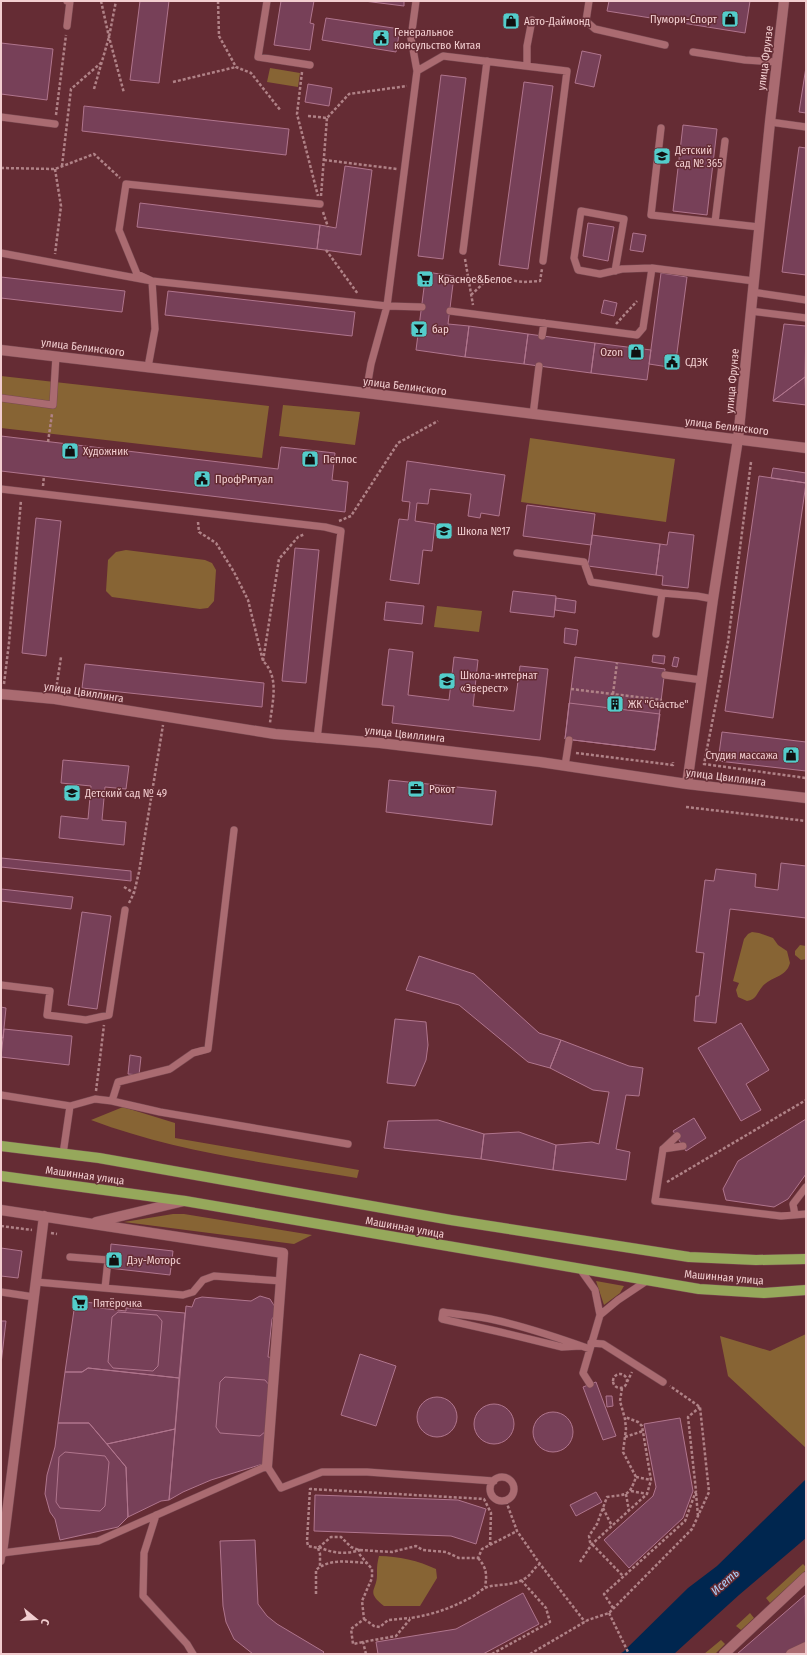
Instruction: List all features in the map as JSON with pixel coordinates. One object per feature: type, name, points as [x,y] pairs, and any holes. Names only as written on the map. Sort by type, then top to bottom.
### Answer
[{"type":"main road","name":"Машинная улица","points":[[1,1146],[99,1158],[451,1220],[689,1257],[756,1260],[806,1259]]},
{"type":"main road","name":"Машинная улица","points":[[1,1176],[185,1201],[699,1289],[764,1293],[806,1290]]},
{"type":"street","name":"улица Фрунзе","points":[[687,784],[713,599],[738,439],[750,311],[784,1]]},
{"type":"street","name":"улица Белинского","points":[[1,350],[366,393],[806,448]]},
{"type":"street","name":"улица Цвиллинга","points":[[2,694],[55,699],[269,733],[317,739],[380,743],[567,766],[687,784],[806,798]]},
{"type":"street","points":[[90,1224],[185,1201]]},
{"type":"street","points":[[1,1210],[283,1252],[267,1466]]},
{"type":"street","points":[[2,1557],[44,1216]]},
{"type":"street","points":[[724,1654],[806,1577]]},
{"type":"street","points":[[791,1654],[806,1647]]},
{"type":"lane","points":[[67,1],[70,2],[67,26]]},
{"type":"lane","points":[[267,1],[258,57],[306,65]]},
{"type":"lane","points":[[366,393],[371,364],[387,306],[417,71],[411,38],[416,1]]},
{"type":"lane","points":[[589,1],[586,21],[595,28],[665,45]]},
{"type":"lane","points":[[527,66],[527,46],[532,20]]},
{"type":"lane","points":[[693,52],[745,60],[777,62]]},
{"type":"lane","points":[[417,71],[443,56],[567,71],[543,261]]},
{"type":"lane","points":[[463,251],[487,61]]},
{"type":"lane","points":[[1,118],[55,124]]},
{"type":"lane","points":[[770,122],[806,127]]},
{"type":"lane","points":[[661,128],[651,214],[759,228]]},
{"type":"lane","points":[[715,222],[725,141]]},
{"type":"lane","points":[[152,281],[137,274],[119,230],[126,184],[320,204]]},
{"type":"lane","points":[[615,271],[624,219],[582,211],[574,258],[578,270],[600,274],[615,271],[652,268],[754,281]]},
{"type":"lane","points":[[1,253],[152,281],[387,306],[422,307]]},
{"type":"lane","points":[[450,311],[637,335],[643,328],[652,268]]},
{"type":"lane","points":[[148,367],[155,329],[152,281]]},
{"type":"lane","points":[[752,292],[806,300]]},
{"type":"lane","points":[[750,311],[806,318]]},
{"type":"lane","points":[[542,336],[544,323]]},
{"type":"lane","points":[[1,398],[53,405],[56,356]]},
{"type":"lane","points":[[533,415],[539,366]]},
{"type":"lane","points":[[1,489],[325,527],[341,531],[317,739]]},
{"type":"lane","points":[[517,553],[584,562],[590,582],[713,599]]},
{"type":"lane","points":[[656,634],[662,593]]},
{"type":"lane","points":[[665,675],[702,680]]},
{"type":"lane","points":[[570,740],[570,753],[567,766],[570,740]]},
{"type":"lane","points":[[112,1102],[118,1082],[170,1070],[193,1053],[208,1049],[234,830]]},
{"type":"lane","points":[[1,985],[50,991],[48,1015],[86,1020],[109,1015],[125,910]]},
{"type":"lane","points":[[1,1095],[70,1106],[95,1100],[112,1102],[160,1112],[348,1144]]},
{"type":"lane","points":[[63,1154],[70,1106]]},
{"type":"lane","points":[[677,1136],[663,1149],[655,1201],[781,1216],[806,1214]]},
{"type":"lane","points":[[663,1149],[683,1146]]},
{"type":"lane","points":[[795,1215],[793,1204],[806,1187]]},
{"type":"lane","points":[[70,1256],[108,1260],[105,1288]]},
{"type":"lane","points":[[580,1269],[595,1290],[600,1315],[583,1373],[590,1384]]},
{"type":"lane","points":[[36,1282],[183,1295],[193,1292],[203,1280],[214,1276],[281,1281]]},
{"type":"lane","points":[[600,1315],[618,1300],[648,1280]]},
{"type":"lane","points":[[1,1292],[34,1297]]},
{"type":"lane","points":[[581,1346],[495,1320],[443,1312],[442,1319],[562,1347],[590,1346],[603,1344],[663,1382]]},
{"type":"lane","points":[[2,1557],[98,1541],[267,1466],[281,1488],[322,1472],[367,1472],[494,1481],[503,1478],[511,1482],[513,1485],[513,1494],[506,1501],[497,1500],[491,1493],[490,1489],[494,1481]]},
{"type":"lane","points":[[156,1515],[144,1552],[143,1596],[187,1644],[193,1654]]},
{"type":"path","points":[[102,1],[109,37],[124,93]]},
{"type":"path","points":[[94,89],[109,37],[116,1]]},
{"type":"path","points":[[218,1],[219,36],[236,67]]},
{"type":"path","points":[[55,124],[67,26]]},
{"type":"path","points":[[62,166],[71,89],[102,62]]},
{"type":"path","points":[[306,65],[297,114],[320,204],[328,227]]},
{"type":"path","points":[[174,82],[236,67],[251,73],[281,111]]},
{"type":"path","points":[[320,204],[327,118],[349,94],[415,84]]},
{"type":"path","points":[[308,116],[327,118]]},
{"type":"path","points":[[1,168],[55,169],[94,154],[126,184]]},
{"type":"path","points":[[324,160],[404,170]]},
{"type":"path","points":[[54,262],[61,206],[55,169]]},
{"type":"path","points":[[326,250],[364,303]]},
{"type":"path","points":[[463,251],[474,314]]},
{"type":"path","points":[[471,294],[489,278],[524,282],[540,281],[543,261]]},
{"type":"path","points":[[608,331],[648,290]]},
{"type":"path","points":[[48,442],[53,405]]},
{"type":"path","points":[[263,661],[279,559],[298,537],[351,516],[398,443],[438,421]]},
{"type":"path","points":[[751,462],[728,642],[704,764],[806,778]]},
{"type":"path","points":[[2,694],[9,643],[21,492]]},
{"type":"path","points":[[198,513],[198,532],[216,543],[234,572],[248,600],[263,661],[267,664],[275,683],[269,733]]},
{"type":"path","points":[[55,699],[61,657]]},
{"type":"path","points":[[614,708],[617,663]]},
{"type":"path","points":[[571,689],[662,700]]},
{"type":"path","points":[[125,910],[134,893],[139,872],[164,717]]},
{"type":"path","points":[[570,753],[673,765],[673,762]]},
{"type":"path","points":[[686,807],[806,821]]},
{"type":"path","points":[[124,887],[134,893]]},
{"type":"path","points":[[95,1100],[105,1020],[109,1015]]},
{"type":"path","points":[[656,1188],[806,1100]]},
{"type":"path","points":[[1,1226],[57,1234]]},
{"type":"path","points":[[622,1388],[616,1386],[614,1383],[615,1377],[622,1375],[625,1376],[627,1383]]},
{"type":"path","points":[[631,1375],[627,1383],[622,1388],[620,1401],[625,1417],[626,1429],[623,1452],[636,1477],[632,1491]]},
{"type":"path","points":[[530,1654],[586,1622],[609,1613],[692,1530],[698,1518],[709,1492],[700,1407],[663,1382]]},
{"type":"path","points":[[698,1518],[688,1417],[700,1407]]},
{"type":"path","points":[[580,1562],[592,1544],[647,1494],[651,1480],[642,1426],[638,1422],[625,1417]]},
{"type":"path","points":[[625,1437],[643,1431]]},
{"type":"path","points":[[636,1477],[651,1480]]},
{"type":"path","points":[[359,1550],[352,1552],[339,1552],[308,1546],[310,1489],[484,1499],[491,1513],[490,1545]]},
{"type":"path","points":[[623,1576],[590,1542],[589,1536],[596,1524],[607,1497],[626,1494],[632,1491],[647,1494]]},
{"type":"path","points":[[613,1608],[604,1594],[685,1521],[696,1491]]},
{"type":"path","points":[[626,1494],[629,1511]]},
{"type":"path","points":[[506,1501],[517,1531],[540,1564],[586,1622]]},
{"type":"path","points":[[603,1508],[612,1526]]},
{"type":"path","points":[[478,1558],[482,1549],[517,1531]]},
{"type":"path","points":[[318,1548],[331,1537],[341,1537],[351,1547],[359,1550],[392,1552],[416,1546],[423,1550],[446,1552],[460,1558],[478,1558],[484,1565],[487,1574],[485,1587]]},
{"type":"path","points":[[318,1548],[320,1554],[320,1566]]},
{"type":"path","points":[[359,1550],[360,1555],[372,1569],[372,1578],[362,1600],[364,1619],[374,1626],[380,1627],[388,1620],[411,1618],[450,1608],[477,1594],[485,1587],[512,1584],[526,1578],[534,1568],[540,1564]]},
{"type":"path","points":[[316,1594],[316,1570],[320,1566],[336,1562],[367,1563]]},
{"type":"path","points":[[492,1654],[550,1622],[546,1608],[521,1580]]},
{"type":"path","points":[[609,1613],[629,1654]]},
{"type":"path","points":[[364,1619],[351,1629],[353,1644],[396,1636],[411,1618]]},
{"type":"path","points":[[364,1642],[366,1654]]},
{"type":"shaded area","points":[[270,68],[300,73],[298,87],[267,82]]},
{"type":"shaded area","points":[[1,376],[269,406],[262,458],[1,428]]},
{"type":"shaded area","points":[[283,405],[360,412],[355,445],[279,436]]},
{"type":"shaded area","points":[[530,438],[675,459],[666,522],[521,502]]},
{"type":"shaded area","points":[[126,550],[205,560],[212,563],[216,570],[214,601],[208,608],[200,609],[112,597],[106,591],[108,560],[116,552]]},
{"type":"shaded area","points":[[437,606],[482,611],[479,632],[434,627]]},
{"type":"shaded area","points":[[752,932],[773,938],[778,945],[787,951],[790,963],[785,972],[766,983],[754,998],[747,1001],[738,997],[736,990],[739,983],[733,981],[744,939]]},
{"type":"shaded area","points":[[800,945],[806,946],[806,959],[801,960],[795,955],[795,951]]},
{"type":"shaded area","points":[[123,1107],[175,1123],[175,1138],[359,1170],[357,1178],[189,1148],[123,1131],[91,1120]]},
{"type":"shaded area","points":[[173,1214],[184,1214],[312,1235],[294,1244],[124,1222]]},
{"type":"shaded area","points":[[596,1281],[624,1286],[620,1293],[604,1305]]},
{"type":"shaded area","points":[[806,1334],[806,1448],[728,1376],[720,1336],[770,1351]]},
{"type":"shaded area","points":[[379,1556],[408,1560],[436,1569],[437,1578],[420,1606],[384,1606],[378,1601],[373,1594],[373,1591],[377,1580]]},
{"type":"shaded area","points":[[803,1564],[806,1567],[806,1570],[770,1603],[766,1598]]},
{"type":"shaded area","points":[[750,1613],[754,1618],[741,1630],[736,1626]]},
{"type":"shaded area","points":[[721,1640],[725,1644],[715,1654],[704,1654]]},
{"type":"water","name":"Исеть","points":[[806,1479],[806,1538],[739,1595],[674,1654],[619,1654],[623,1652],[688,1588],[717,1566]]},
{"type":"building","points":[[140,1],[169,1],[159,83],[130,80]]},
{"type":"building","points":[[281,1],[314,1],[310,23],[314,24],[310,50],[274,45]]},
{"type":"building","points":[[364,1],[404,1],[404,6]]},
{"type":"building","points":[[609,1],[750,1],[745,33],[607,11]]},
{"type":"building","points":[[326,18],[400,29],[396,52],[322,40]]},
{"type":"building","points":[[1,43],[53,49],[47,100],[1,94]]},
{"type":"building","points":[[582,51],[601,55],[594,87],[575,83]]},
{"type":"building","points":[[806,67],[806,113],[799,112]]},
{"type":"building","points":[[441,75],[466,78],[443,259],[418,256]]},
{"type":"building","points":[[524,82],[553,86],[528,269],[499,265]]},
{"type":"building","points":[[308,84],[332,88],[329,106],[305,102]]},
{"type":"building","points":[[84,106],[289,129],[286,155],[82,131]]},
{"type":"building","points":[[683,125],[717,129],[707,215],[673,211]]},
{"type":"building","points":[[799,147],[806,148],[806,275],[782,272]]},
{"type":"building","points":[[345,166],[372,170],[361,255],[317,249],[320,225],[336,228]]},
{"type":"building","points":[[140,203],[320,225],[317,249],[137,227]]},
{"type":"building","points":[[588,223],[614,227],[608,261],[583,256]]},
{"type":"building","points":[[633,233],[646,235],[643,252],[630,250]]},
{"type":"building","points":[[426,272],[454,276],[448,324],[469,326],[465,357],[416,350]]},
{"type":"building","points":[[661,273],[687,277],[675,368],[649,364]]},
{"type":"building","points":[[1,277],[125,291],[122,312],[1,298]]},
{"type":"building","points":[[168,291],[355,312],[352,336],[165,315]]},
{"type":"building","points":[[604,300],[617,303],[614,316],[601,313]]},
{"type":"building","points":[[784,324],[806,326],[805,377],[773,401]]},
{"type":"building","points":[[469,326],[528,334],[524,364],[465,357]]},
{"type":"building","points":[[528,334],[595,343],[591,373],[524,364]]},
{"type":"building","points":[[595,343],[651,350],[647,380],[591,373]]},
{"type":"building","points":[[805,377],[806,405],[773,401]]},
{"type":"building","points":[[1,436],[278,469],[281,447],[335,453],[332,480],[348,482],[345,512],[1,471]]},
{"type":"building","points":[[407,461],[505,475],[499,516],[481,513],[480,518],[468,516],[471,494],[430,489],[428,504],[417,503],[415,521],[435,524],[432,551],[423,550],[419,584],[390,580],[399,519],[408,520],[410,502],[402,501]]},
{"type":"building","points":[[773,468],[806,473],[806,483],[771,478]]},
{"type":"building","points":[[759,476],[806,483],[773,718],[725,711]]},
{"type":"building","points":[[527,505],[595,514],[591,545],[523,536]]},
{"type":"building","points":[[36,518],[61,521],[46,656],[22,653]]},
{"type":"building","points":[[669,532],[694,535],[688,588],[662,585],[663,576],[656,575],[660,544],[667,545]]},
{"type":"building","points":[[592,535],[660,544],[656,575],[588,566]]},
{"type":"building","points":[[295,548],[319,550],[306,683],[282,681]]},
{"type":"building","points":[[513,591],[556,596],[554,617],[510,612]]},
{"type":"building","points":[[556,598],[576,601],[575,613],[555,610]]},
{"type":"building","points":[[386,602],[424,606],[422,624],[384,620]]},
{"type":"building","points":[[565,628],[578,630],[576,645],[564,643]]},
{"type":"building","points":[[389,649],[413,652],[408,695],[449,700],[454,657],[478,660],[473,706],[514,711],[520,666],[548,669],[540,740],[392,723],[394,706],[382,705]]},
{"type":"building","points":[[653,655],[665,656],[664,664],[652,662]]},
{"type":"building","name":"ЖК \"Счастье\"","points":[[575,657],[665,669],[655,750],[565,739]]},
{"type":"building","points":[[674,657],[679,658],[677,667],[672,666]]},
{"type":"building","points":[[85,664],[264,683],[262,707],[82,688]]},
{"type":"building","points":[[569,703],[660,714],[655,750],[565,739]]},
{"type":"building","points":[[722,732],[806,742],[806,771],[718,761]]},
{"type":"building","points":[[63,760],[129,766],[126,789],[105,787],[102,820],[126,822],[124,845],[59,838],[61,816],[88,819],[91,786],[61,783]]},
{"type":"building","points":[[389,780],[496,791],[492,825],[386,812]]},
{"type":"building","points":[[1,858],[131,871],[131,881],[1,867]]},
{"type":"building","points":[[781,863],[806,866],[806,918],[730,909],[716,1023],[694,1021],[696,996],[699,996],[704,953],[696,952],[705,880],[714,881],[716,869],[756,874],[755,887],[778,890]]},
{"type":"building","points":[[1,889],[73,897],[71,909],[1,901]]},
{"type":"building","points":[[82,912],[111,916],[97,1009],[68,1005]]},
{"type":"building","points":[[419,956],[474,974],[539,1033],[561,1040],[550,1068],[528,1062],[459,1005],[406,990]]},
{"type":"building","points":[[1,1007],[6,1008],[3,1038],[1,1038]]},
{"type":"building","points":[[395,1019],[426,1022],[428,1045],[426,1060],[415,1086],[387,1083]]},
{"type":"building","points":[[741,1023],[769,1070],[746,1084],[761,1110],[741,1121],[698,1048]]},
{"type":"building","points":[[4,1029],[72,1036],[69,1065],[1,1057]]},
{"type":"building","points":[[561,1040],[629,1066],[643,1068],[639,1096],[626,1095],[616,1149],[630,1152],[626,1180],[553,1170],[556,1145],[592,1142],[599,1144],[609,1092],[593,1090],[550,1068]]},
{"type":"building","points":[[130,1055],[141,1057],[139,1075],[128,1074]]},
{"type":"building","points":[[694,1118],[706,1138],[686,1151],[673,1131]]},
{"type":"building","points":[[806,1119],[806,1174],[788,1199],[774,1207],[726,1200],[723,1189],[738,1161]]},
{"type":"building","points":[[438,1120],[484,1134],[481,1159],[384,1148],[388,1121]]},
{"type":"building","points":[[519,1132],[556,1145],[553,1170],[481,1159],[484,1134]]},
{"type":"building","points":[[111,1244],[173,1251],[170,1275],[109,1268]]},
{"type":"building","points":[[1,1248],[22,1251],[18,1278],[1,1276]]},
{"type":"building","points":[[260,1296],[270,1299],[275,1307],[274,1316],[272,1319],[268,1357],[274,1358],[266,1463],[211,1480],[183,1492],[169,1500],[186,1306],[192,1307],[195,1299],[202,1297],[251,1301]]},
{"type":"building","points":[[80,1303],[94,1303],[99,1308],[126,1311],[126,1308],[185,1313],[179,1378],[88,1368],[82,1372],[65,1372],[74,1310]]},
{"type":"building","points":[[118,1312],[157,1315],[162,1321],[158,1366],[153,1371],[113,1368],[108,1362],[112,1317]]},
{"type":"building","points":[[1,1321],[6,1321],[1,1364]]},
{"type":"building","points":[[360,1354],[396,1366],[376,1426],[341,1415]]},
{"type":"building","points":[[88,1368],[179,1378],[175,1429],[107,1444],[89,1423],[58,1423],[65,1372],[82,1372]]},
{"type":"building","points":[[225,1377],[265,1380],[270,1386],[266,1431],[260,1436],[220,1433],[216,1427],[220,1382]]},
{"type":"building","points":[[596,1382],[616,1436],[603,1440],[583,1387]]},
{"type":"building","points":[[606,1396],[612,1396],[613,1406],[607,1407]]},
{"type":"building","points":[[441,1397],[448,1400],[454,1406],[457,1417],[456,1425],[448,1434],[441,1437],[433,1437],[426,1434],[418,1425],[417,1413],[420,1406],[429,1398]]},
{"type":"building","points":[[498,1404],[505,1407],[511,1413],[514,1424],[513,1432],[505,1441],[498,1444],[490,1444],[483,1441],[475,1432],[474,1420],[477,1413],[486,1405]]},
{"type":"building","points":[[557,1412],[564,1415],[570,1421],[573,1432],[572,1440],[564,1449],[557,1452],[549,1452],[542,1449],[534,1440],[533,1428],[536,1421],[545,1413]]},
{"type":"building","points":[[680,1418],[693,1491],[683,1518],[629,1568],[604,1540],[653,1496],[656,1487],[644,1424]]},
{"type":"building","points":[[58,1423],[89,1423],[126,1467],[128,1517],[118,1527],[60,1540],[55,1519],[50,1512],[45,1494],[47,1475],[55,1447]]},
{"type":"building","points":[[175,1429],[169,1500],[161,1501],[128,1517],[126,1467],[107,1444]]},
{"type":"building","points":[[65,1452],[105,1456],[109,1462],[105,1506],[100,1511],[60,1508],[56,1502],[59,1457]]},
{"type":"building","points":[[596,1492],[602,1502],[576,1516],[570,1505]]},
{"type":"building","points":[[315,1495],[458,1500],[486,1509],[476,1544],[451,1536],[314,1531]]},
{"type":"building","points":[[255,1540],[258,1604],[267,1616],[277,1624],[324,1652],[322,1654],[253,1654],[234,1639],[226,1622],[223,1606],[220,1541]]},
{"type":"building","points":[[523,1593],[539,1624],[483,1654],[378,1654],[376,1642],[456,1629]]},
{"type":"building","points":[[805,1595],[806,1644],[785,1654],[737,1654]]},
{"type":"place","name":"Пумори-Спорт","points":[[730,19]]},
{"type":"place","name":"Авто-Даймонд","points":[[511,21]]},
{"type":"place","name":"Генеральное консульство Китая","points":[[381,38]]},
{"type":"place","name":"Детский сад № 365","points":[[662,156]]},
{"type":"place","name":"Красное&Белое","points":[[425,279]]},
{"type":"place","name":"бар","points":[[419,329]]},
{"type":"place","name":"Ozon","points":[[636,352]]},
{"type":"place","name":"СДЭК","points":[[672,362]]},
{"type":"place","name":"Художник","points":[[70,451]]},
{"type":"place","name":"Пеплос","points":[[310,459]]},
{"type":"place","name":"ПрофРитуал","points":[[202,479]]},
{"type":"place","name":"Школа №17","points":[[444,531]]},
{"type":"place","name":"Школа-интернат «Эверест»","points":[[447,681]]},
{"type":"place","name":"ЖК \"Счастье\"","points":[[615,704]]},
{"type":"place","name":"Студия массажа","points":[[791,755]]},
{"type":"place","name":"Рокот","points":[[416,789]]},
{"type":"place","name":"Детский сад № 49","points":[[72,793]]},
{"type":"place","name":"Дэу-Моторс","points":[[114,1260]]},
{"type":"place","name":"Пятёрочка","points":[[80,1303]]}]
